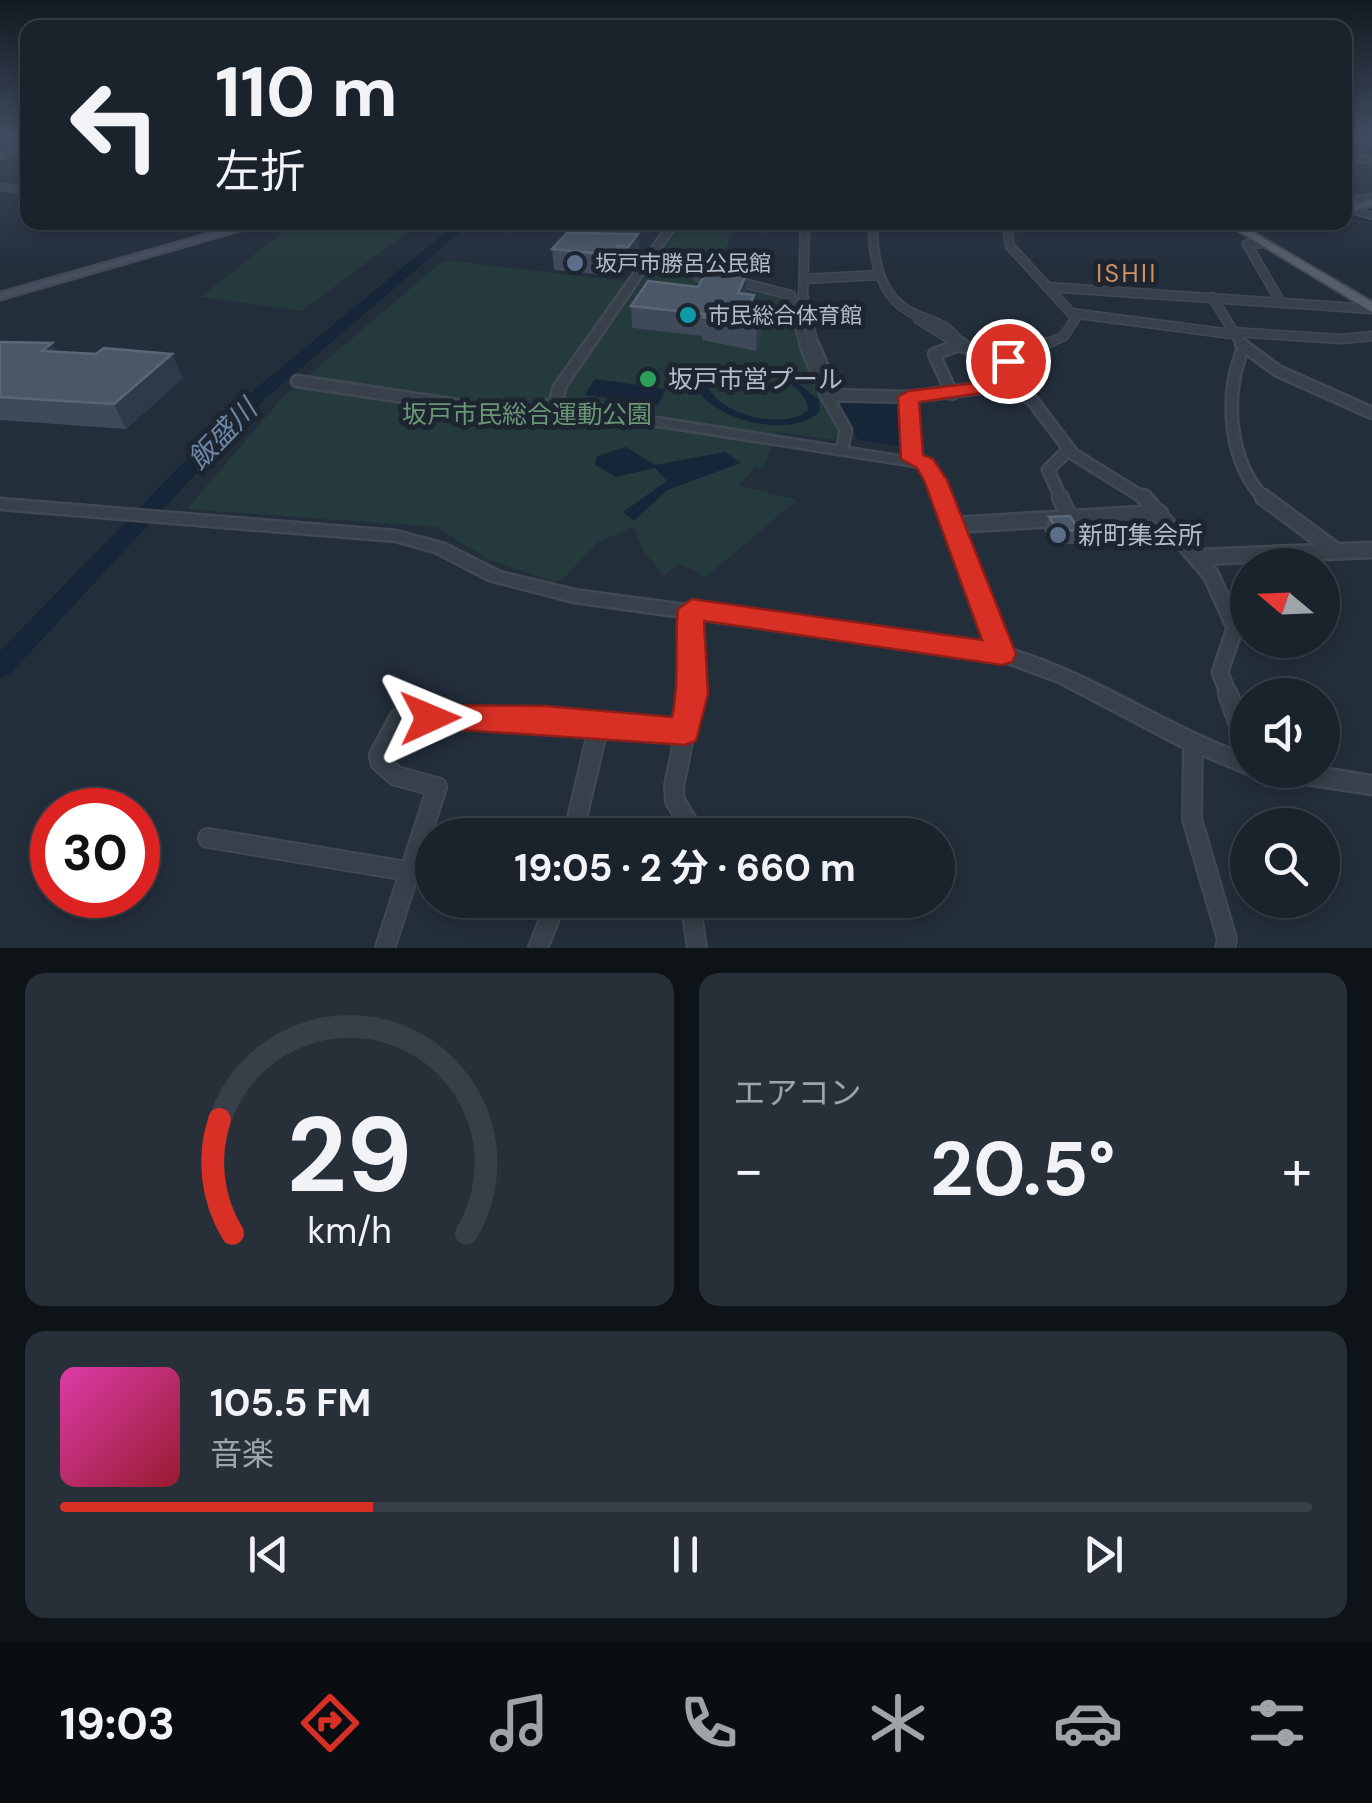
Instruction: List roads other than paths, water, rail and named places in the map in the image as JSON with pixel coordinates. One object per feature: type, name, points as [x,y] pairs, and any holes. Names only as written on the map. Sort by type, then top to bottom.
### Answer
[{"type":"main road","points":[[0,296],[235,230]]},
{"type":"main road","points":[[1253,230],[1265,243],[1372,308]]},
{"type":"street","points":[[297,381],[530,416],[556,401],[560,386],[650,257],[675,230]]},
{"type":"street","points":[[805,230],[806,314],[846,430],[842,449]]},
{"type":"street","points":[[872,230],[878,275],[891,295],[918,319],[963,348],[1008,361],[1064,336],[1077,316]]},
{"type":"street","points":[[1007,230],[1008,243],[1077,316],[1231,333],[1341,339],[1372,336]]},
{"type":"street","points":[[1265,243],[1247,245],[1280,301]]},
{"type":"street","points":[[650,257],[708,263],[700,276],[754,284],[768,292],[792,295],[809,360],[831,395]]},
{"type":"street","points":[[805,279],[878,275]]},
{"type":"street","points":[[1047,286],[1372,308]]},
{"type":"street","points":[[1212,296],[1231,333],[1244,348],[1372,413]]},
{"type":"street","points":[[952,394],[934,354],[963,348]]},
{"type":"street","points":[[1244,348],[1232,376],[1235,425],[1247,478],[1259,492],[1332,548]]},
{"type":"street","points":[[831,395],[908,397],[975,391],[999,380],[1008,361]]},
{"type":"street","points":[[999,380],[1032,400],[1069,450],[1137,490],[1200,557],[1235,628],[1220,672],[1230,700]]},
{"type":"street","points":[[908,397],[912,459]]},
{"type":"street","points":[[556,401],[564,407],[912,459],[930,469],[1002,654]]},
{"type":"street","points":[[1069,450],[1048,470],[1069,516]]},
{"type":"street","points":[[0,504],[396,536],[440,548],[496,576],[574,596],[1002,654],[1068,675],[1193,744],[1230,758]]},
{"type":"street","points":[[953,526],[1160,513]]},
{"type":"street","points":[[1340,551],[1372,550]]},
{"type":"street","points":[[1200,557],[1230,556]]},
{"type":"street","points":[[686,818],[675,801],[692,694],[688,642],[692,609]]},
{"type":"street","points":[[385,948],[407,870],[437,787],[396,776],[380,762],[379,755],[399,718],[490,717],[685,732]]},
{"type":"street","points":[[577,818],[599,725]]},
{"type":"street","points":[[1193,744],[1186,776],[1192,823],[1226,939],[1225,948]]},
{"type":"street","points":[[1340,780],[1372,785]]},
{"type":"street","points":[[208,838],[407,870]]},
{"type":"street","points":[[538,948],[550,918]]},
{"type":"street","points":[[693,918],[698,948]]},
{"type":"water","points":[[745,364],[793,379],[819,400],[820,411],[808,420],[792,424],[755,423],[736,417],[706,400],[697,388],[709,371]],"holes":[[[742,370],[767,374],[790,384],[799,391],[808,410],[798,416],[769,419],[725,405],[708,386],[716,376]]]},
{"type":"water","points":[[595,379],[666,389],[658,405],[585,395]]},
{"type":"water","points":[[837,401],[900,401],[900,446],[858,440]]},
{"type":"water","points":[[626,447],[655,465],[725,452],[741,463],[667,490],[634,521],[623,512],[667,481],[655,468],[616,477],[595,465],[597,456]]},
{"type":"waterway","points":[[1352,217],[1372,221]]},
{"type":"waterway","name":"飯盛川","points":[[0,668],[260,394],[456,230]]},
{"type":"place","name":"坂戸市勝呂公民館","points":[[575,263]]},
{"type":"place","name":"市民総合体育館","points":[[688,315]]},
{"type":"place","name":"坂戸市営プール","points":[[648,379]]},
{"type":"place","name":"新町集会所","points":[[1058,535]]},
{"type":"district","name":"ISHII","points":[[1127,273]]},
{"type":"park label","name":"坂戸市民総合運動公園","points":[[527,414]]}]
